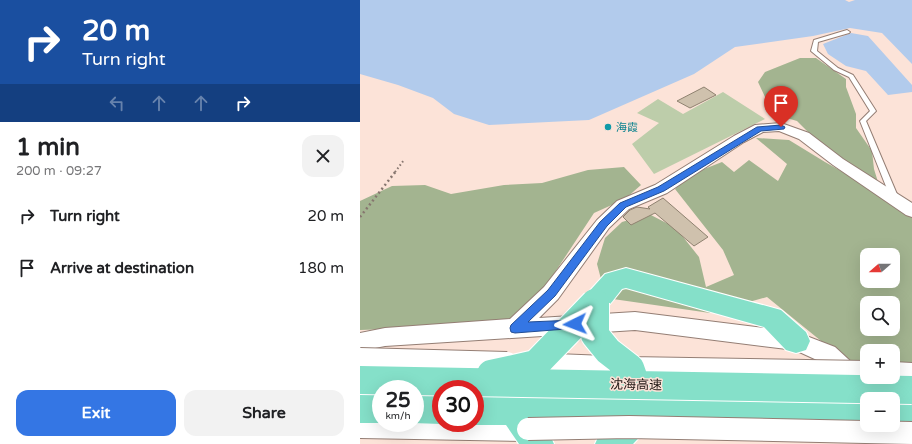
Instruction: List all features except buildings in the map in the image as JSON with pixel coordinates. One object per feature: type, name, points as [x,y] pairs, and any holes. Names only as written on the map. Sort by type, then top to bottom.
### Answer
[{"type":"highway","points":[[469,380],[536,364],[595,303],[614,281],[626,278],[772,318],[796,341]]},
{"type":"highway","points":[[595,303],[596,335],[608,351],[631,407]]},
{"type":"highway","name":"沈海高速","points":[[360,380],[432,381]]},
{"type":"highway","name":"沈海高速","points":[[484,385],[631,407],[860,415]]},
{"type":"highway","name":"沈海高速","points":[[484,413],[526,428],[631,407],[912,390]]},
{"type":"highway","points":[[360,408],[372,408]]},
{"type":"highway","points":[[900,415],[912,416]]},
{"type":"street","points":[[515,328],[551,293],[603,224],[623,205],[661,189],[760,128],[781,127],[804,136],[912,211]]},
{"type":"street","points":[[360,342],[385,337],[635,321],[796,341],[827,354],[868,392]]},
{"type":"street","points":[[360,359],[536,364],[631,407],[912,433]]},
{"type":"street","points":[[900,372],[912,373]]},
{"type":"street","points":[[631,407],[860,373]]},
{"type":"street","points":[[360,426],[526,428]]},
{"type":"street","points":[[884,432],[889,444]]},
{"type":"lane","points":[[847,32],[816,41],[814,51],[836,69],[851,76],[873,111],[863,121],[878,153],[895,200]]},
{"type":"path","points":[[360,217],[404,160]]},
{"type":"green space","points":[[800,58],[816,58],[846,79],[846,87],[856,114],[856,128],[872,151],[874,169],[878,182],[837,161],[797,121],[783,117],[766,99],[758,82],[765,72]]},
{"type":"green space","points":[[723,92],[765,119],[654,174],[632,144],[659,123],[637,113],[658,99],[683,114]]},
{"type":"green space","points":[[756,138],[789,140],[880,193],[912,216],[912,444],[871,444],[867,432],[900,432],[900,392],[860,392],[860,411],[842,358],[767,297],[710,313],[606,298],[597,264],[605,238],[622,222],[649,214],[676,228],[699,257],[706,287],[734,275],[723,250],[675,189],[689,175],[722,162],[734,172],[749,160],[778,181],[787,164]]},
{"type":"green space","points":[[624,167],[641,185],[625,199],[594,213],[542,292],[511,320],[449,327],[360,330],[360,201],[392,186],[425,185],[451,194],[504,185],[542,183],[588,170]]},
{"type":"water","points":[[360,0],[845,0],[849,2],[855,0],[912,0],[912,64],[882,33],[850,28],[813,36],[735,47],[694,74],[589,120],[489,125],[454,114],[433,98],[398,85],[360,74]]},
{"type":"water","points":[[851,33],[868,36],[912,85],[912,92],[888,95],[866,71],[846,66],[828,54],[823,44]]},
{"type":"place","name":"海霞","points":[[608,127]]},
{"type":"route","points":[[575,324],[515,328],[551,293],[603,224],[623,205],[661,189],[760,128],[781,127]]}]
